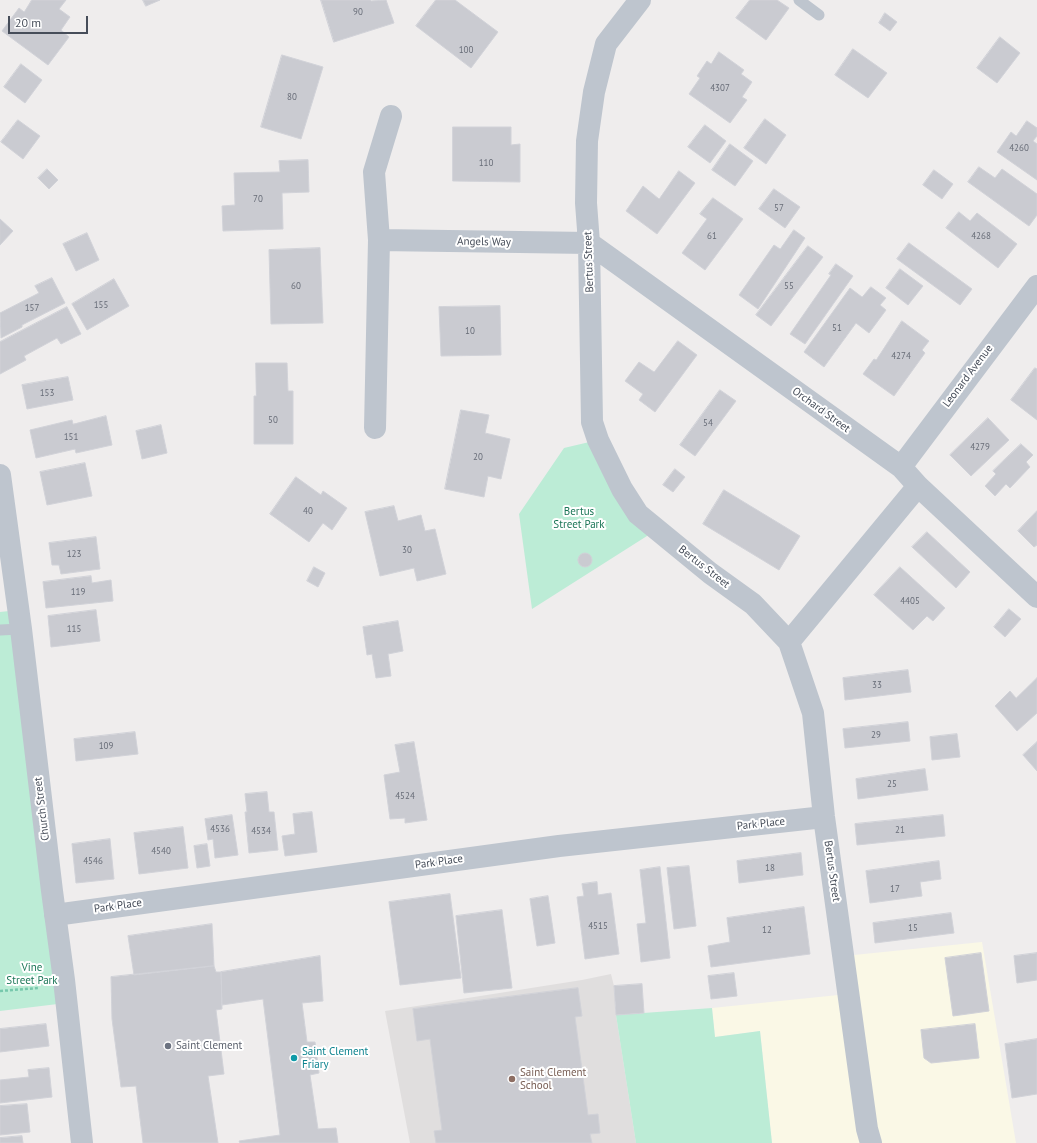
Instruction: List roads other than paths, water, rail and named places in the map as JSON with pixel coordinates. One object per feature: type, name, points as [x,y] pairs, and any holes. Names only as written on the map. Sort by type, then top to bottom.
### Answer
[{"type":"street","name":"Bertus Street","points":[[640,0],[606,44],[594,92],[587,141],[586,203],[589,243],[592,422],[598,440],[622,489],[638,514],[710,573],[753,604],[789,642],[813,713],[824,816],[866,1121],[871,1143]]},
{"type":"street","points":[[375,428],[379,240],[374,172],[391,116]]},
{"type":"street","name":"Angels Way","points":[[379,240],[589,243]]},
{"type":"street","name":"Orchard Street","points":[[589,243],[901,467],[918,486],[1037,597]]},
{"type":"street","name":"Leonard Avenue","points":[[901,467],[1037,286]]},
{"type":"street","name":"Church Street","points":[[0,475],[11,629],[64,980],[82,1143]]},
{"type":"street","points":[[789,642],[918,486]]},
{"type":"street","name":"Park Place","points":[[55,915],[559,846],[824,816]]},
{"type":"lane","points":[[799,0],[820,15]]},
{"type":"place","name":"Saint Clement","points":[[168,1046]]},
{"type":"place","name":"Saint Clement Friary","points":[[294,1058]]},
{"type":"place","name":"Saint Clement School","points":[[512,1079]]},
{"type":"park label","name":"Bertus Street Park","points":[[579,518]]},
{"type":"park label","name":"Vine Street Park","points":[[32,974]]}]
